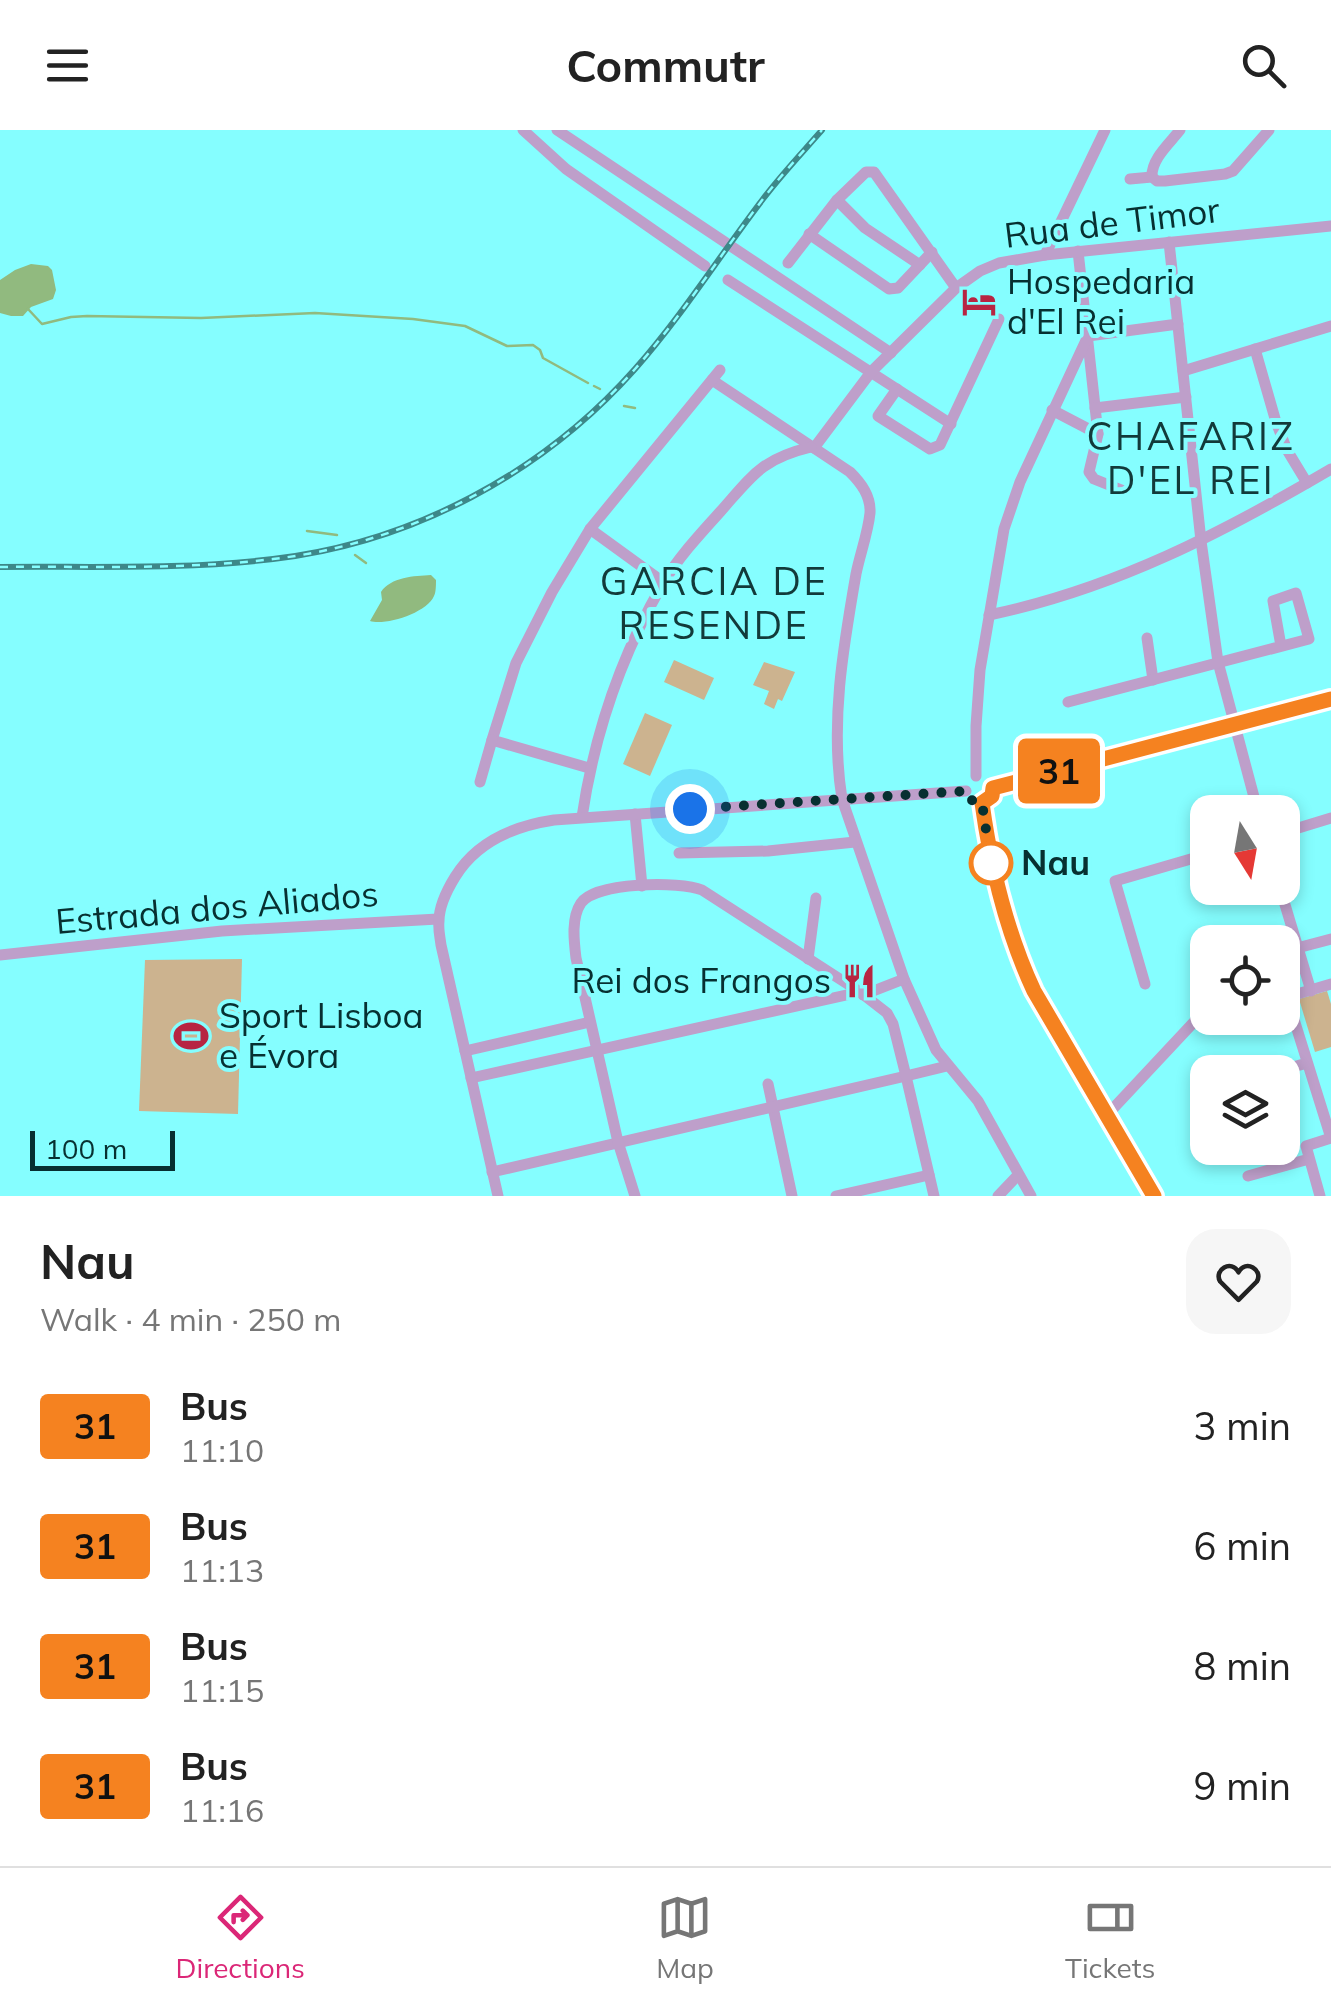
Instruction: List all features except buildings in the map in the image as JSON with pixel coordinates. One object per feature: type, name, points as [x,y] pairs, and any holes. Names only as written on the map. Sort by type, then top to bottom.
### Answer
[{"type":"street","points":[[524,130],[566,169],[704,266]]},
{"type":"street","points":[[557,130],[892,353]]},
{"type":"street","points":[[1046,254],[1105,130]]},
{"type":"street","points":[[1180,130],[1154,163],[1152,177],[1157,181],[1225,174],[1239,166],[1269,130]]},
{"type":"street","points":[[788,263],[836,200],[866,172],[874,172],[956,288]]},
{"type":"street","points":[[1130,180],[1152,177]]},
{"type":"street","points":[[836,200],[865,228],[920,265]]},
{"type":"street","name":"Rua de Timor","points":[[812,448],[871,372],[956,288],[980,270],[1000,262],[1046,254],[1331,226]]},
{"type":"street","points":[[809,234],[889,290],[898,288],[932,252]]},
{"type":"street","points":[[1170,242],[1201,541],[1218,662],[1253,795]]},
{"type":"street","points":[[1078,251],[1098,434],[1088,472],[1094,479],[1124,491]]},
{"type":"street","points":[[728,280],[951,424]]},
{"type":"street","points":[[897,389],[878,416],[930,448],[940,445],[998,319]]},
{"type":"street","points":[[1088,336],[1178,324]]},
{"type":"street","points":[[1183,370],[1331,326]]},
{"type":"street","points":[[976,776],[980,670],[1004,529],[1020,482],[1088,336]]},
{"type":"street","points":[[1255,349],[1282,436],[1307,483]]},
{"type":"street","points":[[480,782],[516,663],[552,592],[590,528],[716,375],[860,481],[865,490],[870,513],[842,652],[838,708],[842,799],[918,1013],[936,1050],[978,1101],[1032,1196]]},
{"type":"street","points":[[1095,408],[1186,397]]},
{"type":"street","points":[[1052,410],[1098,434]]},
{"type":"street","points":[[582,817],[589,768],[612,694],[664,582],[761,468],[789,452],[812,448]]},
{"type":"street","points":[[989,614],[1027,607],[1132,572],[1201,541],[1331,469]]},
{"type":"street","points":[[590,528],[664,582]]},
{"type":"street","points":[[1068,702],[1309,639],[1296,593],[1273,601],[1281,646]]},
{"type":"street","points":[[1147,638],[1153,680]]},
{"type":"street","points":[[993,788],[1331,698]]},
{"type":"street","points":[[492,740],[589,768]]},
{"type":"street","points":[[976,776],[985,778],[993,788],[992,796],[982,803],[971,800],[966,791],[968,782],[976,776]]},
{"type":"street","points":[[498,1196],[438,919],[447,891],[479,848],[528,824],[582,817],[966,791]]},
{"type":"street","points":[[982,803],[998,888],[1022,964],[1154,1196]]},
{"type":"street","points":[[635,814],[642,886]]},
{"type":"street","points":[[1300,827],[1331,818]]},
{"type":"street","points":[[679,852],[768,850],[855,842]]},
{"type":"street","points":[[1146,984],[1116,881],[1190,859]]},
{"type":"street","points":[[635,1196],[618,1142],[574,944],[578,910],[588,895],[642,886],[694,886],[862,994],[891,1018],[934,1196]]},
{"type":"street","points":[[808,959],[816,898]]},
{"type":"street","name":"Estrada dos Aliados","points":[[0,954],[222,931],[438,919]]},
{"type":"street","points":[[1300,947],[1331,939]]},
{"type":"street","points":[[1300,954],[1311,990]]},
{"type":"street","points":[[472,1078],[862,994],[904,979]]},
{"type":"street","points":[[1320,1196],[1306,1146],[1331,1138],[1287,997],[1331,984]]},
{"type":"street","points":[[465,1052],[590,1022]]},
{"type":"street","points":[[1106,1115],[1190,1026]]},
{"type":"street","points":[[1300,1065],[1307,1063]]},
{"type":"street","points":[[492,1172],[947,1066]]},
{"type":"street","points":[[768,1084],[792,1196]]},
{"type":"street","points":[[1248,1176],[1309,1159]]},
{"type":"street","points":[[845,1195],[929,1175]]},
{"type":"street","points":[[998,1196],[1018,1175]]},
{"type":"shaded area","points":[[31,264],[52,270],[56,290],[53,299],[31,307],[23,316],[0,313],[0,280]]},
{"type":"shaded area","points":[[431,575],[436,580],[435,593],[423,608],[395,620],[370,621],[385,587],[403,578]]},
{"type":"shaded area","points":[[674,660],[714,678],[704,700],[664,682]]},
{"type":"shaded area","points":[[764,662],[795,672],[782,701],[778,699],[774,709],[764,704],[769,691],[753,685]]},
{"type":"shaded area","points":[[645,713],[672,725],[650,776],[623,764]]},
{"type":"shaded area","name":"Sport Lisboa e Évora","points":[[242,959],[238,1114],[139,1111],[145,960]]},
{"type":"shaded area","points":[[1327,991],[1331,1004],[1331,1047],[1315,1052],[1300,999]]},
{"type":"waterway","points":[[28,309],[42,324],[87,316],[201,318],[315,313],[413,319],[465,326],[507,346],[533,345],[543,358],[588,383]]},
{"type":"waterway","points":[[594,386],[600,389]]},
{"type":"waterway","points":[[624,406],[635,408]]},
{"type":"waterway","points":[[307,531],[337,535]]},
{"type":"waterway","points":[[355,555],[366,563]]},
{"type":"railway","points":[[0,567],[171,566],[273,559],[325,551],[375,537],[472,497],[559,440],[635,369],[770,190],[822,130]]},
{"type":"bus line","name":"31","points":[[1154,1196],[1022,964],[991,862],[982,803],[992,796],[993,788],[1331,699]]},
{"type":"place","name":"Hospedaria d'El Rei","points":[[979,302]]},
{"type":"place","name":"Nau","points":[[991,863]]},
{"type":"place","name":"Rei dos Frangos","points":[[859,981]]},
{"type":"place","name":"Sport Lisboa e Évora","points":[[191,1036]]},
{"type":"district","name":"CHAFARIZ D'EL REI","points":[[1191,458]]},
{"type":"district","name":"GARCIA DE RESENDE","points":[[714,604]]},
{"type":"route","points":[[690,809],[966,791],[971,800],[982,803],[991,863]]}]
